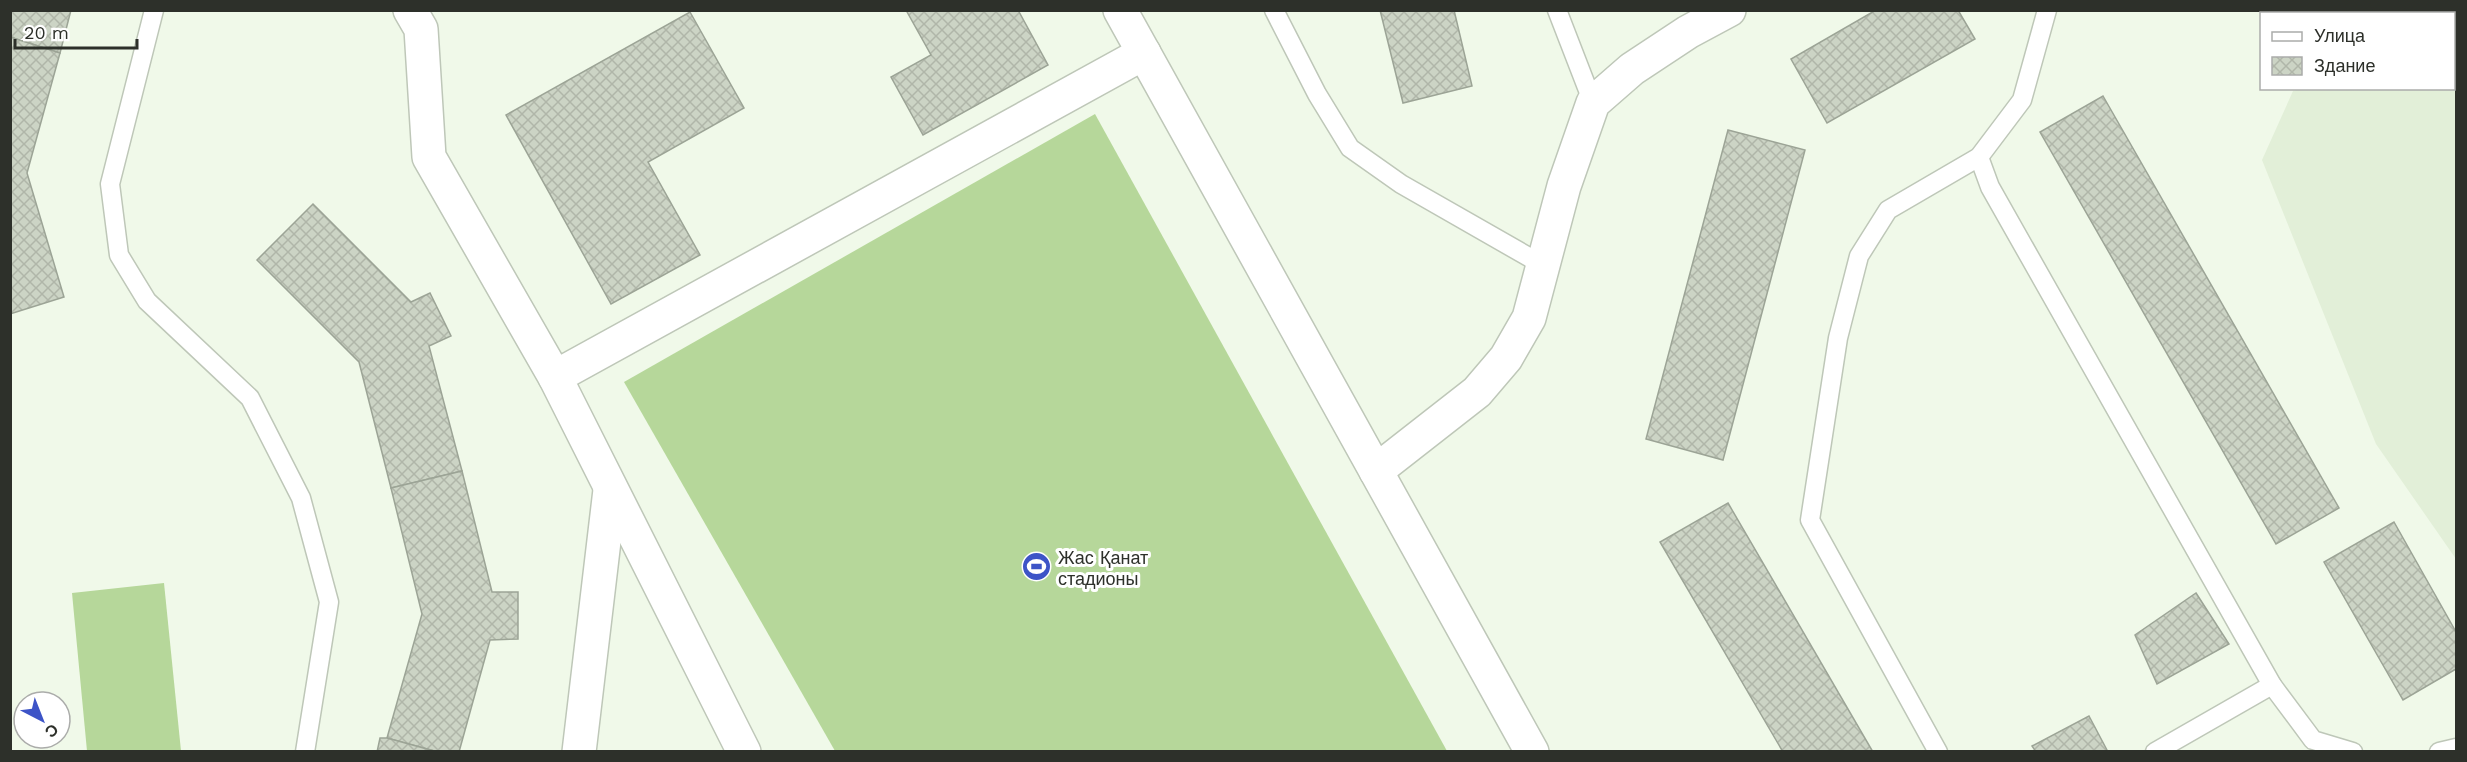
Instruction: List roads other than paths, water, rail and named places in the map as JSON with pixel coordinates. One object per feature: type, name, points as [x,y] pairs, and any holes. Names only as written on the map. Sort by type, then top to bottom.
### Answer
[{"type":"street","points":[[410,10],[421,28],[429,157],[555,377],[744,752]]},
{"type":"street","points":[[1120,10],[1532,752]]},
{"type":"street","points":[[1376,471],[1477,392],[1506,358],[1529,318],[1541,264],[1593,103],[1632,69],[1688,32],[1729,10]]},
{"type":"street","points":[[555,377],[1144,53]]},
{"type":"street","points":[[579,752],[610,490]]},
{"type":"lane","points":[[154,10],[110,184],[119,255],[147,301],[250,398],[301,498],[329,602],[305,752]]},
{"type":"lane","points":[[1274,10],[1317,94],[1350,147],[1410,189],[1541,264]]},
{"type":"lane","points":[[1557,10],[1593,103]]},
{"type":"lane","points":[[1938,752],[1810,520],[1838,338],[1859,256],[1888,210],[1979,157],[2022,100],[2047,10]]},
{"type":"lane","points":[[1979,157],[1990,187],[2272,685],[2313,740],[2353,752]]},
{"type":"lane","points":[[2156,752],[2272,685]]},
{"type":"lane","points":[[2439,752],[2457,748]]},
{"type":"place","name":"Жас Қанат стадионы","points":[[1037,567]]}]
